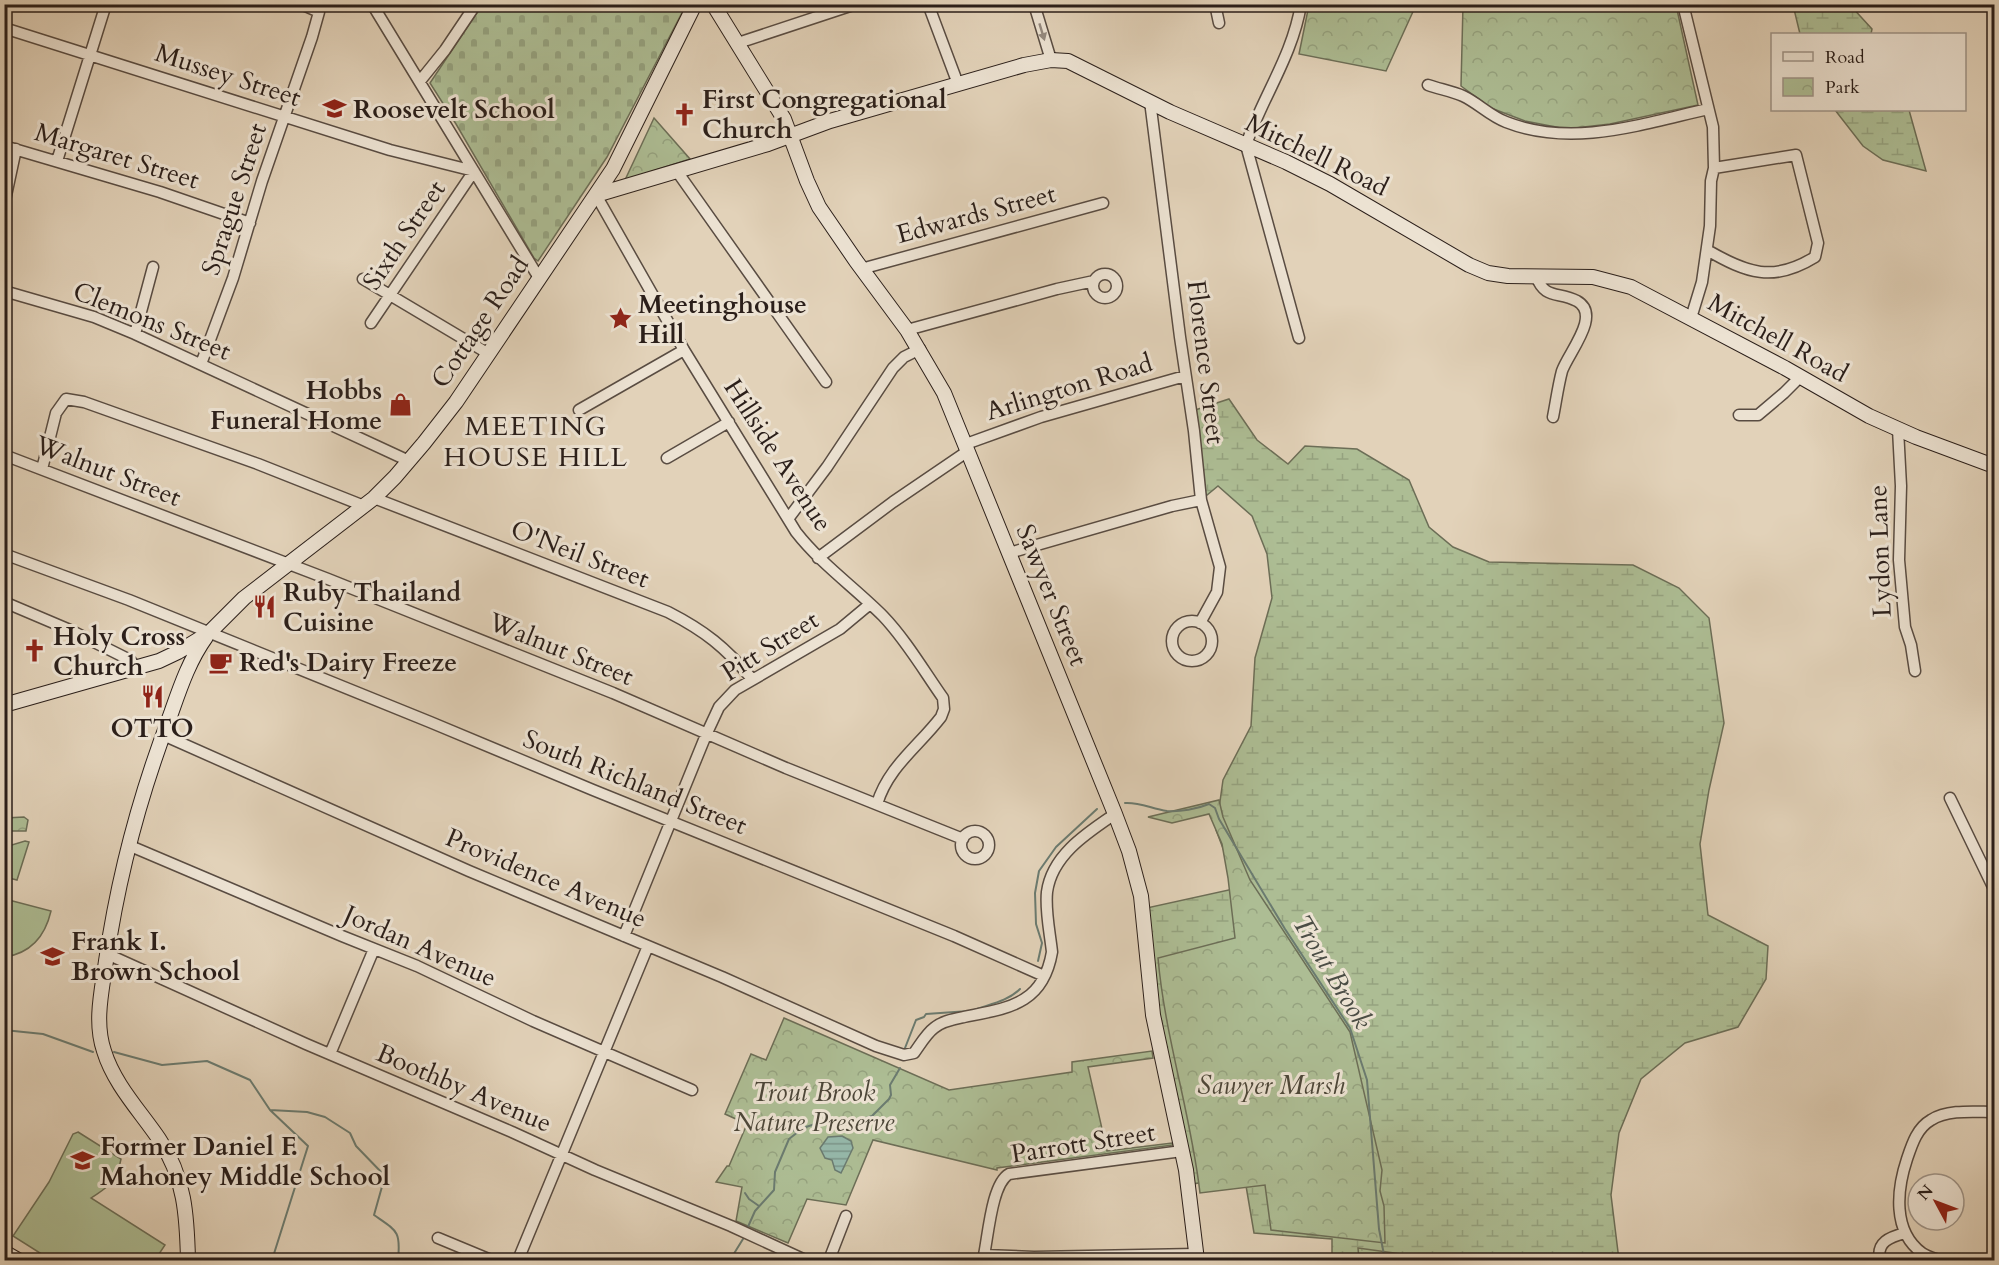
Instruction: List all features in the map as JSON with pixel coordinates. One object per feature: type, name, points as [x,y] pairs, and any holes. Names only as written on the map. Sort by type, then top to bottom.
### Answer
[{"type":"street","points":[[57,161],[106,4]]},
{"type":"street","name":"Sprague Street","points":[[201,364],[234,278],[250,222],[319,12],[301,4]]},
{"type":"street","points":[[372,4],[539,278]]},
{"type":"street","points":[[420,81],[445,50],[476,4]]},
{"type":"street","name":"Cottage Road","points":[[4,705],[165,659],[209,633],[244,598],[369,502],[409,461],[456,402],[596,195],[613,169],[695,4]]},
{"type":"street","name":"Sawyer Street","points":[[712,4],[773,98],[791,135],[819,207],[920,349],[944,393],[1115,814],[1129,851],[1141,896],[1153,1015],[1190,1195],[1196,1257]]},
{"type":"street","points":[[738,43],[837,7],[856,4]]},
{"type":"street","points":[[928,4],[958,84]]},
{"type":"street","points":[[1034,4],[1051,60]]},
{"type":"street","points":[[1215,4],[1219,23]]},
{"type":"street","points":[[1299,338],[1246,145],[1253,125],[1290,47],[1301,4]]},
{"type":"street","points":[[1683,4],[1713,127],[1714,168],[1711,181],[1712,201],[1707,250],[1702,282],[1691,318]]},
{"type":"street","name":"Mussey Street","points":[[4,28],[390,150],[474,171]]},
{"type":"street","name":"Mitchell Road","points":[[596,195],[768,144],[830,121],[1024,65],[1051,60],[1068,61],[1330,184],[1469,265],[1488,273],[1508,276],[1603,279],[1631,287],[1861,412],[1898,429],[1995,466]]},
{"type":"street","points":[[1428,85],[1462,96],[1504,122],[1539,133],[1575,135],[1616,129],[1708,109]]},
{"type":"street","name":"Florence Street","points":[[1150,101],[1194,431],[1201,500],[1218,558],[1220,576],[1217,592],[1200,623]]},
{"type":"street","name":"Margaret Street","points":[[4,146],[250,222]]},
{"type":"street","points":[[4,205],[16,149]]},
{"type":"street","points":[[1707,250],[1752,272],[1782,272],[1815,257],[1818,243],[1796,155],[1714,168]]},
{"type":"street","points":[[676,170],[826,382]]},
{"type":"street","name":"Sixth Street","points":[[371,323],[474,171]]},
{"type":"street","name":"Hillside Avenue","points":[[596,195],[684,350],[788,519],[818,558],[870,604],[897,632],[943,698],[944,709],[940,717],[892,772],[881,790],[877,804]]},
{"type":"street","name":"Edwards Street","points":[[861,269],[1103,203]]},
{"type":"street","points":[[135,334],[153,267]]},
{"type":"street","points":[[1536,276],[1540,287],[1547,292],[1576,301],[1586,311],[1584,330],[1566,359],[1562,371],[1553,417]]},
{"type":"street","points":[[363,279],[489,354]]},
{"type":"street","points":[[907,330],[1094,281]]},
{"type":"street","name":"Clemons Street","points":[[4,291],[94,317],[135,334],[409,461]]},
{"type":"street","points":[[788,519],[827,467],[893,368],[904,357],[920,349]]},
{"type":"street","points":[[579,410],[684,350]]},
{"type":"street","name":"Arlington Road","points":[[818,558],[967,447],[1041,417],[1185,376]]},
{"type":"street","points":[[1739,415],[1758,415],[1800,377]]},
{"type":"street","name":"O'Neil Street","points":[[42,469],[56,412],[66,399],[84,402],[369,502],[668,612],[712,637],[731,653],[752,679]]},
{"type":"street","points":[[667,458],[729,422]]},
{"type":"street","name":"Lydon Lane","points":[[1898,429],[1901,486],[1899,560],[1905,627],[1911,645],[1915,671]]},
{"type":"street","name":"Walnut Street","points":[[4,455],[288,563],[613,693],[706,735],[963,839]]},
{"type":"street","points":[[1009,553],[1172,506],[1201,500]]},
{"type":"street","name":"South Richland Street","points":[[4,554],[129,600],[954,936],[1044,976]]},
{"type":"street","points":[[4,602],[120,655],[130,660],[136,667]]},
{"type":"street","name":"Pitt Street","points":[[624,936],[706,735],[720,707],[735,690],[840,629],[870,604]]},
{"type":"street","points":[[188,1260],[185,1199],[174,1166],[160,1140],[110,1067],[103,1050],[99,1021],[107,954],[128,845],[150,770],[186,672],[198,648],[209,633]]},
{"type":"street","name":"Providence Avenue","points":[[163,735],[469,872],[648,946],[876,1046],[904,1055],[914,1053],[934,1028],[946,1021],[1002,1010],[1024,1001],[1036,990],[1044,976]]},
{"type":"street","points":[[1950,798],[1995,889]]},
{"type":"street","points":[[1044,976],[1052,952],[1047,893],[1052,872],[1064,855],[1080,840],[1115,814]]},
{"type":"street","name":"Jordan Avenue","points":[[128,845],[417,966],[533,1021],[692,1090]]},
{"type":"street","points":[[518,1260],[648,946]]},
{"type":"street","points":[[330,1054],[374,949]]},
{"type":"street","name":"Boothby Avenue","points":[[107,954],[330,1054],[805,1260]]},
{"type":"street","points":[[1939,1260],[1920,1257],[1905,1233],[1899,1208],[1899,1191],[1904,1168],[1918,1131],[1937,1117],[1963,1112],[1995,1112]]},
{"type":"street","name":"Parrott Street","points":[[984,1258],[997,1192],[1003,1178],[1009,1174],[1182,1151]]},
{"type":"street","points":[[829,1260],[846,1216]]},
{"type":"street","points":[[1880,1260],[1879,1254],[1885,1241],[1905,1233]]},
{"type":"street","points":[[438,1238],[491,1260]]},
{"type":"street","points":[[4,1252],[18,1260]]},
{"type":"street","points":[[984,1258],[1196,1257]]},
{"type":"green space","points":[[1309,4],[1416,5],[1386,71],[1299,54]]},
{"type":"green space","points":[[482,5],[686,5],[607,157],[538,261],[534,258],[430,83]]},
{"type":"green space","points":[[1463,5],[1676,5],[1698,105],[1610,124],[1566,129],[1525,121],[1491,108],[1461,86]]},
{"type":"green space","points":[[1793,5],[1850,5],[1872,29],[1871,33],[1800,33]]},
{"type":"green space","points":[[1836,111],[1909,111],[1926,171],[1883,160],[1863,146]]},
{"type":"green space","points":[[654,118],[690,159],[625,180]]},
{"type":"green space","points":[[1229,399],[1257,440],[1288,464],[1305,446],[1357,449],[1409,480],[1429,527],[1453,547],[1489,562],[1633,565],[1679,588],[1709,618],[1724,723],[1700,844],[1708,915],[1768,946],[1766,979],[1738,1027],[1685,1043],[1641,1079],[1619,1133],[1611,1195],[1619,1260],[1332,1260],[1332,1239],[1254,1233],[1244,1174],[1188,1185],[1142,909],[1238,888],[1216,830],[1223,780],[1251,726],[1255,658],[1272,598],[1267,554],[1252,516],[1218,486],[1201,500],[1192,411]]},
{"type":"green space","name":"Sawyer Marsh","points":[[1219,800],[1223,817],[1250,880],[1350,1032],[1382,1170],[1380,1191],[1384,1206],[1385,1243],[1271,1230],[1265,1185],[1200,1193],[1191,1134],[1166,1017],[1158,958],[1235,938],[1228,878],[1222,844],[1209,814],[1172,823],[1148,817]]},
{"type":"green space","points":[[24,817],[28,820],[26,831],[5,831],[5,818]]},
{"type":"green space","points":[[29,842],[17,880],[5,877],[5,847]]},
{"type":"green space","points":[[5,899],[51,911],[45,929],[36,942],[22,952],[5,957]]},
{"type":"green space","name":"Trout Brook Nature Preserve","points":[[784,1018],[949,1090],[1072,1072],[1072,1062],[1152,1051],[1153,1058],[1088,1067],[1107,1151],[1172,1143],[1173,1145],[997,1168],[997,1170],[873,1140],[846,1205],[807,1199],[788,1243],[736,1221],[742,1187],[716,1182],[729,1166],[747,1124],[725,1114],[751,1054],[766,1060]]},
{"type":"green space","points":[[78,1132],[121,1159],[117,1174],[111,1183],[91,1198],[165,1245],[155,1260],[51,1260],[13,1236],[49,1182],[73,1134]]},
{"type":"green space","points":[[1358,1248],[1445,1260],[1359,1260]]},
{"type":"shaded area","points":[[842,1136],[851,1141],[853,1148],[841,1173],[835,1170],[832,1160],[825,1158],[820,1148],[828,1137]]},
{"type":"waterway","name":"Trout Brook","points":[[1125,803],[1167,811],[1188,810],[1209,804],[1215,808],[1219,819],[1285,929],[1350,1028],[1367,1080],[1379,1229],[1385,1260]]},
{"type":"waterway","name":"Trout Brook","points":[[1038,961],[1042,943],[1036,924],[1035,893],[1039,871],[1056,847],[1097,809]]},
{"type":"waterway","name":"Trout Brook","points":[[974,1010],[1004,999],[1020,989]]},
{"type":"waterway","name":"Trout Brook","points":[[905,1048],[916,1020],[926,1014],[969,1011]]},
{"type":"waterway","points":[[4,1030],[43,1034],[93,1052]]},
{"type":"waterway","name":"Trout Brook","points":[[114,1052],[162,1065],[207,1061],[250,1080],[270,1110],[308,1146],[272,1260]]},
{"type":"waterway","name":"Trout Brook","points":[[747,1229],[755,1211],[774,1190],[775,1172],[789,1139],[803,1128],[830,1119],[857,1121],[872,1116],[889,1099],[890,1085],[900,1068]]},
{"type":"waterway","name":"Trout Brook","points":[[270,1110],[307,1112],[325,1117],[350,1133],[356,1146],[385,1176],[374,1215],[396,1233],[399,1243],[398,1260]]},
{"type":"waterway","points":[[785,1121],[788,1127],[796,1132]]},
{"type":"waterway","points":[[745,1193],[759,1206]]},
{"type":"waterway","name":"Trout Brook","points":[[730,1260],[743,1239]]},
{"type":"place","name":"Roosevelt School","points":[[335,109]]},
{"type":"place","name":"First Congregational Church","points":[[684,114]]},
{"type":"place","name":"Meetinghouse Hill","points":[[620,319]]},
{"type":"place","name":"Hobbs Funeral Home","points":[[400,405]]},
{"type":"place","name":"Ruby Thailand Cuisine","points":[[265,607]]},
{"type":"place","name":"Holy Cross Church","points":[[35,651]]},
{"type":"place","name":"Red's Dairy Freeze","points":[[221,662]]},
{"type":"place","name":"OTTO","points":[[152,697]]},
{"type":"place","name":"Frank I. Brown School","points":[[53,956]]},
{"type":"place","name":"Former Daniel F. Mahoney Middle School","points":[[82,1161]]},
{"type":"district","name":"MEETING HOUSE HILL","points":[[536,442]]}]
